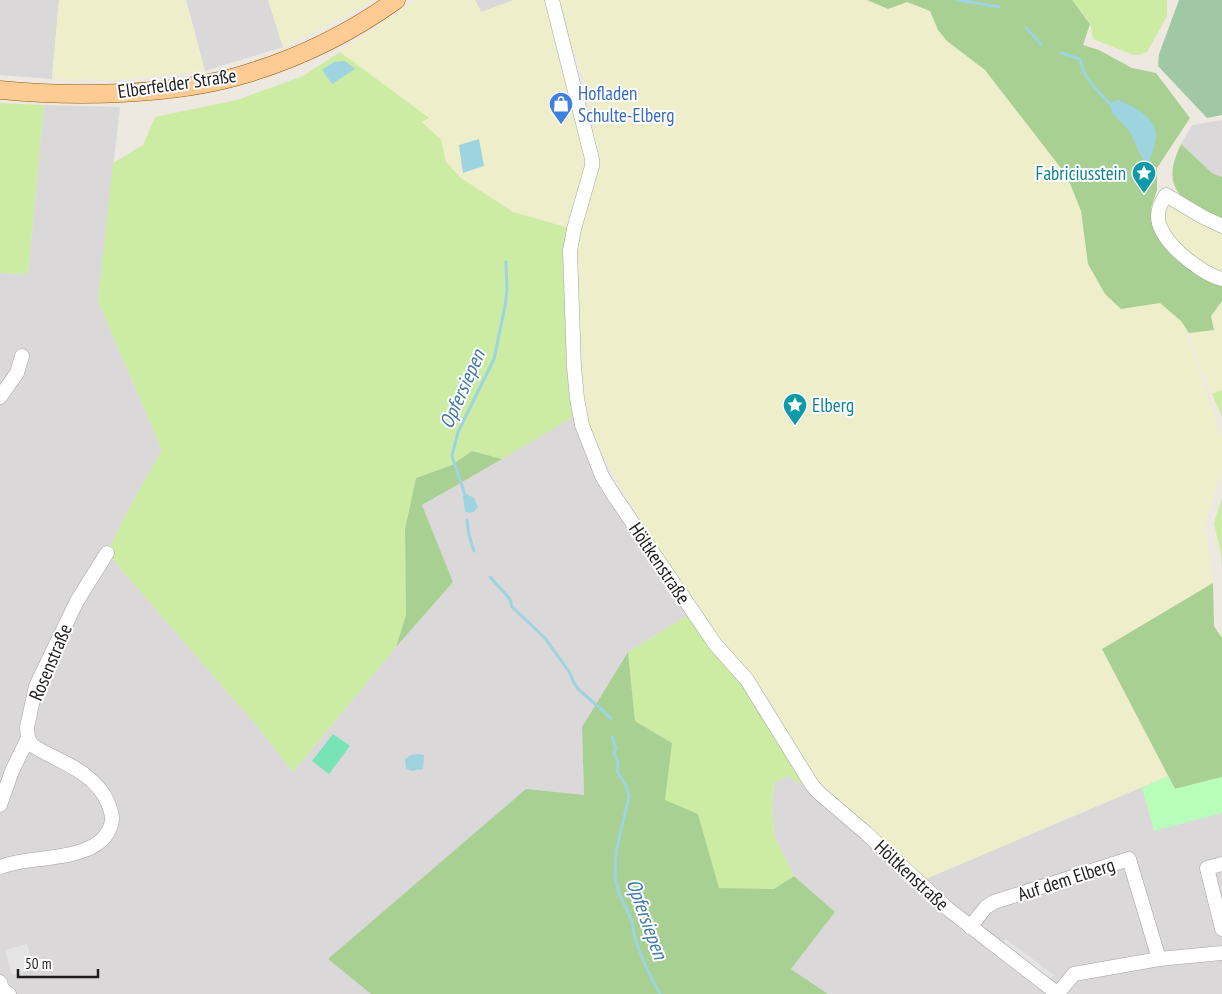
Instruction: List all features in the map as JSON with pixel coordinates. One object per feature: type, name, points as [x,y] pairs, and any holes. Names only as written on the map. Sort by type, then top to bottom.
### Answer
[{"type":"main road","name":"Elberfelder Straße","points":[[0,90],[51,93],[144,91],[205,83],[241,75],[313,48],[381,11],[396,0]]},
{"type":"street","name":"Höltkenstraße","points":[[552,0],[592,159],[592,166],[572,238],[570,278],[574,367],[580,415],[602,476],[715,644],[747,680],[818,792],[970,927],[1058,994]]},
{"type":"street","points":[[1222,226],[1203,218],[1166,195],[1160,204],[1159,223],[1171,243],[1204,272],[1222,278]]},
{"type":"street","points":[[0,397],[17,373],[22,356]]},
{"type":"street","name":"Rosenstraße","points":[[28,738],[27,727],[36,686],[77,601],[107,553]]},
{"type":"street","points":[[0,804],[12,771],[28,738]]},
{"type":"street","points":[[0,866],[57,857],[86,849],[104,838],[112,823],[109,804],[92,780],[76,768],[32,745],[28,738]]},
{"type":"street","name":"Auf dem Elberg","points":[[970,927],[986,907],[994,902],[1129,859],[1159,959]]},
{"type":"street","points":[[1222,864],[1207,868],[1222,929]]},
{"type":"street","points":[[1058,994],[1074,974],[1159,959],[1222,953]]},
{"type":"shaded area","points":[[0,0],[59,0],[52,79],[0,75]]},
{"type":"shaded area","points":[[186,0],[268,0],[283,47],[205,71]]},
{"type":"shaded area","points":[[475,0],[514,0],[481,12]]},
{"type":"shaded area","points":[[44,105],[120,107],[98,301],[162,450],[126,514],[107,553],[258,727],[293,772],[396,647],[453,582],[422,505],[576,415],[589,453],[690,614],[628,652],[582,727],[584,796],[328,959],[371,994],[0,994],[0,273],[28,274]]},
{"type":"shaded area","points":[[1222,120],[1222,177],[1212,173],[1181,144],[1192,125]]},
{"type":"shaded area","points":[[787,776],[810,789],[923,880],[1168,776],[1175,789],[1222,777],[1222,994],[828,994],[791,969],[835,912],[794,876],[774,835],[772,804],[774,783]]},
{"type":"shaded area","points":[[1006,939],[1054,975],[1049,981],[1001,946]]},
{"type":"shaded area","points":[[27,944],[34,969],[12,975],[5,950]]},
{"type":"green space","points":[[59,0],[186,0],[205,71],[118,80],[52,79]]},
{"type":"green space","points":[[268,0],[373,0],[344,17],[283,47]]},
{"type":"green space","points":[[416,0],[475,0],[481,12],[514,0],[549,0],[589,154],[569,228],[514,212],[461,178],[349,161],[428,118],[340,52]]},
{"type":"green space","points":[[555,0],[866,0],[888,9],[907,2],[930,11],[938,30],[947,41],[985,70],[1067,176],[1081,211],[1088,264],[1140,307],[1160,302],[1181,316],[1222,439],[1222,469],[1205,524],[1213,583],[1102,649],[1168,776],[923,880],[822,790],[684,594],[597,446],[582,406],[573,268],[591,129],[595,120],[573,47],[566,42]]},
{"type":"green space","points":[[867,0],[1072,0],[1090,24],[1083,45],[1099,50],[1132,68],[1156,73],[1190,118],[1157,168],[1157,190],[1151,208],[1154,224],[1222,280],[1222,301],[1211,316],[1214,330],[1189,333],[1181,321],[1160,303],[1121,309],[1105,294],[1088,264],[1081,211],[1067,176],[985,70],[947,41],[938,30],[930,11],[907,2],[888,9]]},
{"type":"green space","points":[[1072,0],[1167,0],[1167,16],[1147,52],[1133,55],[1093,39],[1090,23]]},
{"type":"green space","points":[[1179,0],[1222,0],[1222,115],[1207,118],[1158,66],[1159,54]]},
{"type":"green space","points":[[340,52],[429,118],[422,122],[441,140],[446,162],[461,178],[513,212],[569,228],[576,415],[502,459],[472,451],[452,465],[416,478],[405,529],[406,615],[396,647],[293,772],[258,727],[107,553],[126,514],[162,450],[98,301],[113,163],[143,145],[155,117],[237,100],[303,76]]},
{"type":"green space","points":[[0,103],[44,105],[28,274],[0,273]]},
{"type":"green space","points":[[1181,144],[1212,173],[1222,177],[1222,222],[1187,201],[1174,184],[1172,173]]},
{"type":"green space","points":[[1174,206],[1222,230],[1222,272],[1203,266],[1184,252],[1164,224],[1164,210]]},
{"type":"green space","points":[[1222,301],[1222,389],[1212,394],[1199,365],[1189,333],[1214,330],[1211,316]]},
{"type":"green space","points":[[1222,390],[1222,417],[1212,394]]},
{"type":"green space","points":[[472,451],[502,459],[422,505],[453,582],[396,647],[406,615],[405,529],[416,478],[452,465]]},
{"type":"green space","points":[[1222,498],[1222,571],[1221,554],[1214,523]]},
{"type":"green space","points":[[1213,583],[1214,626],[1222,638],[1222,777],[1175,789],[1102,649]]},
{"type":"green space","points":[[690,614],[746,682],[810,789],[787,776],[774,783],[772,804],[774,835],[794,876],[774,889],[719,888],[698,814],[664,800],[672,743],[635,721],[628,652]]},
{"type":"green space","points":[[628,652],[635,721],[672,743],[665,800],[698,814],[719,888],[774,889],[794,876],[835,912],[791,969],[828,994],[371,994],[328,959],[526,789],[584,795],[582,727]]},
{"type":"green space","points":[[333,734],[350,746],[329,774],[312,761]]},
{"type":"green space","points":[[1168,776],[1175,789],[1222,777],[1222,813],[1154,831],[1142,788]]},
{"type":"water","points":[[345,61],[355,69],[332,84],[322,70],[334,62]]},
{"type":"water","points":[[1118,100],[1147,116],[1154,127],[1156,140],[1149,164],[1140,153],[1129,131],[1110,108],[1109,103]]},
{"type":"water","points":[[479,139],[484,166],[463,173],[459,145]]},
{"type":"water","points":[[467,494],[474,498],[478,507],[474,512],[468,513],[465,511],[463,496]]},
{"type":"water","points":[[417,754],[424,755],[423,769],[411,771],[406,768],[405,759]]},
{"type":"waterway","points":[[958,0],[999,7]]},
{"type":"waterway","points":[[1026,28],[1041,44]]},
{"type":"waterway","points":[[1061,53],[1080,59],[1087,78],[1109,103]]},
{"type":"waterway","points":[[1148,178],[1149,164]]},
{"type":"waterway","name":"Opfersiepen","points":[[465,495],[452,456],[458,432],[494,359],[507,290],[506,262]]},
{"type":"waterway","name":"Opfersiepen","points":[[467,520],[474,551]]},
{"type":"waterway","name":"Opfersiepen","points":[[490,577],[510,599],[512,607],[545,638],[570,673],[578,689],[611,718]]},
{"type":"waterway","name":"Opfersiepen","points":[[612,737],[616,748],[614,752],[618,763],[617,771],[626,786],[629,796],[616,852],[615,878],[619,893],[633,923],[635,938],[647,969],[660,994]]},
{"type":"place","name":"Hofladen Schulte-Elberg","points":[[561,125]]},
{"type":"place","name":"Fabriciusstein","points":[[1144,194]]},
{"type":"place","name":"Elberg","points":[[795,426]]}]
